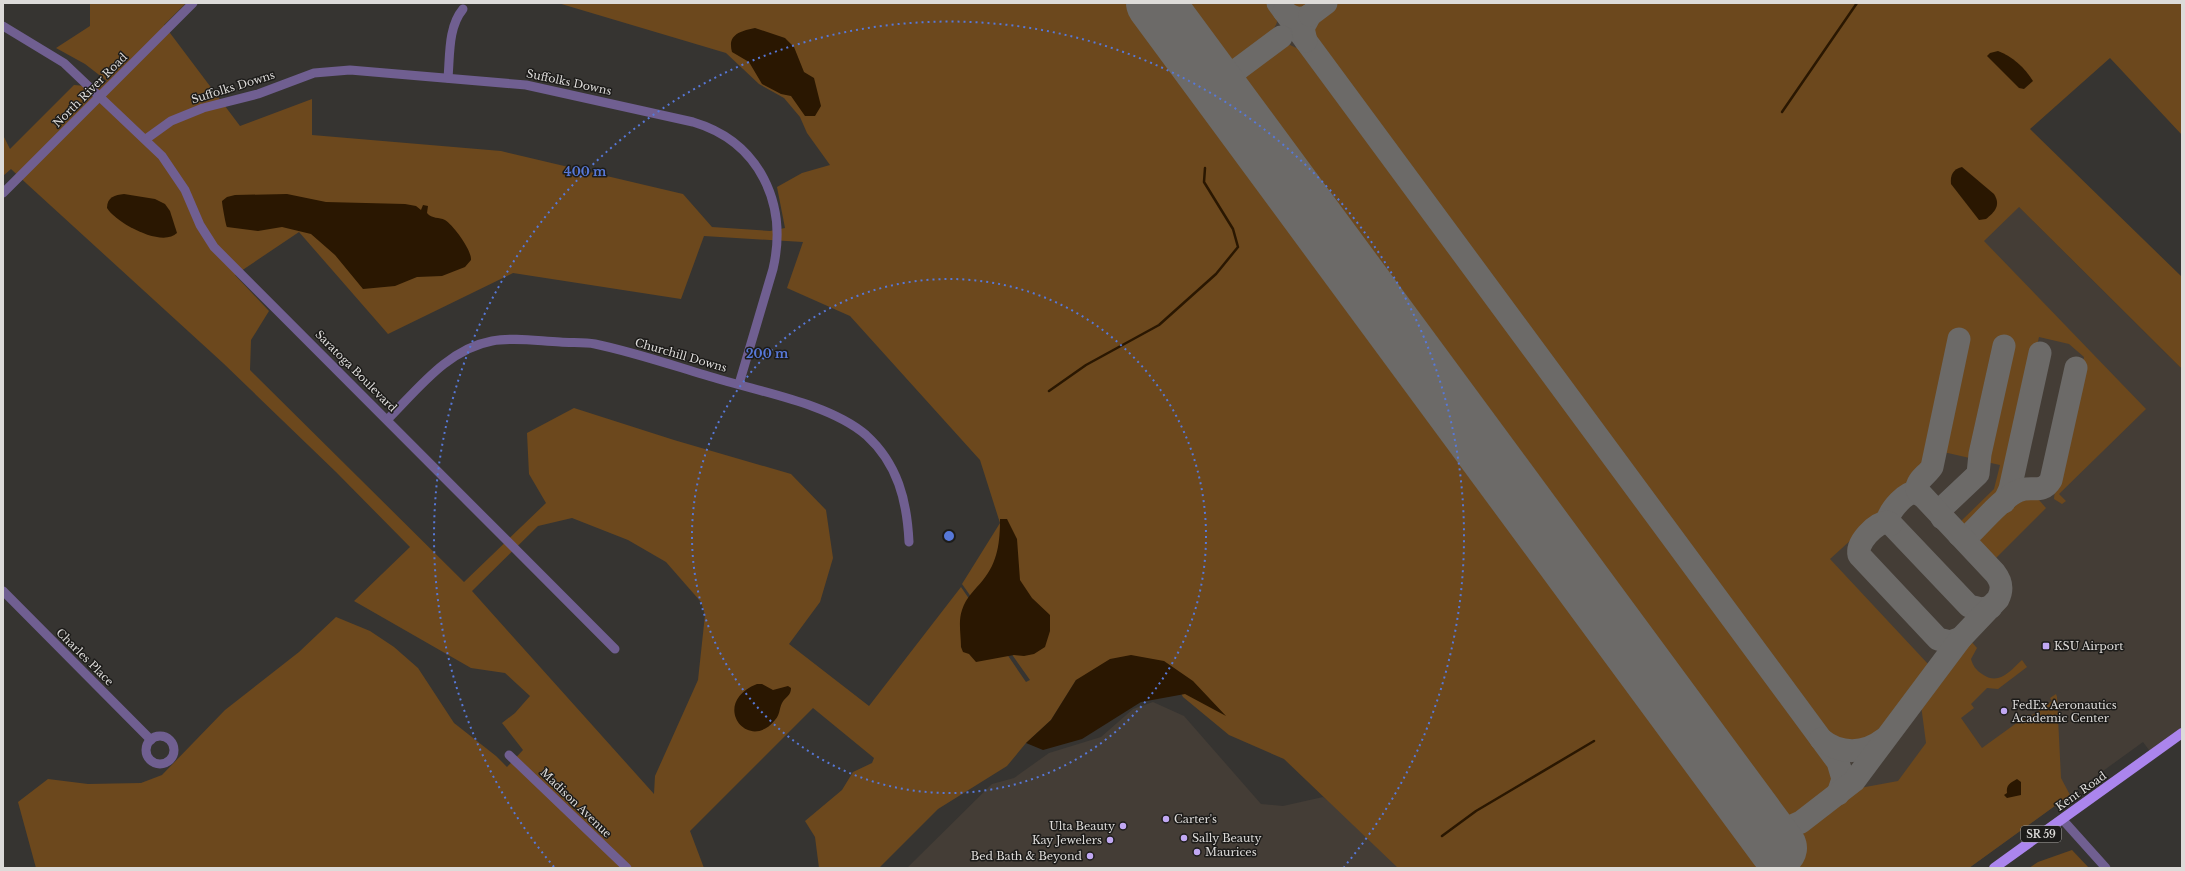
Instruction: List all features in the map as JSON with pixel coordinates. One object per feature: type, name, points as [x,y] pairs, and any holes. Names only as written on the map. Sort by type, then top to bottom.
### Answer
[{"type":"main road","name":"Kent Road","points":[[1994,868],[2182,733]]},
{"type":"street","name":"North River Road","points":[[3,194],[193,3]]},
{"type":"street","points":[[448,78],[452,30],[455,18],[463,9]]},
{"type":"street","name":"Saratoga Boulevard","points":[[3,26],[64,62],[146,139],[175,173],[185,190],[200,225],[214,247],[388,419],[616,649]]},
{"type":"street","name":"Suffolks Downs","points":[[146,139],[171,121],[185,115],[258,94],[323,71],[350,70],[526,85],[693,122],[721,133],[746,153],[761,174],[770,192],[775,207],[778,235],[773,269],[739,384]]},
{"type":"street","name":"Churchill Downs","points":[[388,419],[443,365],[471,348],[492,341],[594,344],[739,384],[824,410],[837,416],[865,434],[881,452],[899,482],[906,500],[909,542]]},
{"type":"street","name":"Charles Place","points":[[3,591],[151,740]]},
{"type":"street","name":"Madison Avenue","points":[[509,755],[627,868]]},
{"type":"street","points":[[2062,819],[2106,868]]},
{"type":"shaded area","points":[[90,3],[186,3],[164,25],[240,126],[312,99],[312,135],[501,151],[683,194],[712,227],[770,231],[785,228],[777,187],[802,173],[830,165],[807,133],[800,117],[784,98],[759,84],[726,53],[558,3],[1140,3],[1769,855],[1860,788],[1898,781],[1926,743],[1921,705],[1970,640],[1977,648],[1971,659],[1973,664],[1978,671],[1988,677],[1999,678],[2004,676],[2022,660],[2027,667],[1998,689],[1987,688],[1971,704],[1974,708],[1961,718],[1982,748],[2029,714],[2031,716],[2052,701],[2050,698],[2056,694],[2061,778],[2070,795],[1969,868],[1398,868],[1284,759],[1229,735],[1183,697],[1164,661],[1076,680],[1051,720],[1026,743],[1007,766],[938,809],[879,868],[819,868],[815,837],[805,821],[842,790],[853,772],[872,763],[874,758],[813,708],[690,831],[704,868],[36,868],[18,802],[48,779],[88,784],[141,783],[162,775],[225,710],[299,652],[336,617],[370,631],[394,647],[418,668],[454,723],[496,756],[507,767],[523,750],[502,723],[515,713],[530,696],[505,673],[471,668],[354,601],[410,547],[336,472],[223,363],[11,169],[3,176],[3,135],[10,149],[74,85],[98,87],[107,81],[85,64],[56,48],[90,26]],"holes":[[[299,232],[388,334],[513,273],[681,299],[704,236],[803,242],[787,288],[850,316],[980,460],[1000,523],[962,584],[1030,680],[1026,682],[961,587],[869,706],[789,644],[820,602],[833,558],[826,510],[791,474],[674,440],[574,408],[527,433],[529,474],[546,503],[464,582],[250,370],[251,340],[269,311],[235,275]],[[572,518],[628,540],[666,562],[701,602],[705,615],[698,680],[655,776],[654,794],[472,591],[538,526]]]},
{"type":"shaded area","points":[[852,3],[1741,3],[2019,207],[2182,369],[2182,733],[2152,754],[2143,742],[1969,868],[1437,868]]},
{"type":"shaded area","points":[[1171,3],[1268,3],[1275,14],[1277,22],[1271,33],[1250,52],[1231,63],[1222,63],[1209,55]]},
{"type":"shaded area","points":[[1288,3],[1313,3],[1300,8]]},
{"type":"shaded area","points":[[1339,3],[2182,3],[2182,135],[2110,58],[2030,129],[2182,277],[2182,369],[2019,207],[1984,241],[2146,409],[2059,494],[2066,501],[2062,504],[2054,499],[2084,357],[2069,344],[2039,337],[2004,489],[1997,499],[1963,528],[1959,523],[1994,489],[2000,465],[1982,461],[2007,346],[2000,344],[1974,459],[1939,451],[1963,336],[1955,335],[1928,460],[1863,529],[1830,559],[1929,665],[1889,721],[1876,734],[1860,742],[1850,742],[1837,739],[1830,735],[1821,725],[1319,47],[1314,35],[1316,23]]},
{"type":"shaded area","points":[[755,28],[785,38],[794,47],[804,72],[814,78],[821,106],[815,116],[805,116],[791,96],[781,94],[762,84],[749,62],[732,52],[731,46],[733,37],[740,32]]},
{"type":"shaded area","points":[[1290,45],[1303,51],[1830,764],[1833,770],[1834,785],[1824,796],[1810,806],[1794,816],[1784,820],[1771,815],[1240,96],[1239,84],[1245,74],[1257,63],[1272,53]]},
{"type":"shaded area","points":[[1998,51],[2018,63],[2033,81],[2024,89],[2019,88],[1987,56],[1990,53]]},
{"type":"shaded area","points":[[1962,167],[1994,194],[1996,198],[1996,208],[1986,219],[1979,220],[1951,184],[1953,173],[1956,169]]},
{"type":"shaded area","points":[[124,194],[155,199],[165,204],[170,211],[177,233],[170,237],[161,238],[151,236],[140,232],[120,220],[107,208],[107,204],[112,197]]},
{"type":"shaded area","points":[[287,194],[326,202],[405,204],[416,206],[421,210],[423,205],[428,206],[427,213],[429,215],[445,220],[457,232],[468,250],[471,260],[465,267],[442,276],[417,277],[395,286],[363,289],[335,255],[311,234],[282,227],[258,231],[227,227],[222,201],[227,197],[235,195]]},
{"type":"shaded area","points":[[2031,496],[2039,500],[2046,508],[1994,560],[1977,542],[1978,537],[1995,518],[2009,506],[2016,501]]},
{"type":"shaded area","points":[[1000,519],[1007,519],[1017,539],[1020,580],[1032,598],[1050,615],[1050,631],[1045,647],[1034,654],[1024,656],[1014,655],[976,662],[969,654],[963,652],[961,647],[961,614],[968,597],[988,573],[995,559],[999,543]]},
{"type":"shaded area","points":[[1131,655],[1164,661],[1193,681],[1226,716],[1185,694],[1141,702],[1082,739],[1043,750],[1026,743],[1051,720],[1076,680],[1110,659]]},
{"type":"shaded area","points":[[757,684],[762,684],[773,690],[788,686],[791,688],[791,691],[782,703],[778,716],[775,720],[765,729],[754,731],[745,729],[738,722],[734,713],[736,702],[743,692]]},
{"type":"shaded area","points":[[1153,702],[1184,716],[1261,804],[1283,806],[1323,797],[1341,809],[1403,868],[907,868],[992,784],[1014,778],[1049,753],[1101,737],[1133,709]]},
{"type":"shaded area","points":[[2017,779],[2021,782],[2021,795],[2007,798],[2004,795],[2007,793],[2008,786]]},
{"type":"shaded area","points":[[2072,850],[2089,868],[2029,868],[2038,862]]},
{"type":"waterway","points":[[1782,112],[1857,3]]},
{"type":"waterway","points":[[1049,391],[1086,365],[1159,325],[1216,274],[1238,247],[1233,229],[1204,182],[1205,168]]},
{"type":"waterway","points":[[1442,836],[1476,811],[1594,741]]},
{"type":"taxiway","points":[[1278,3],[1838,762],[1843,779],[1838,794]]},
{"type":"taxiway","points":[[1310,15],[1326,3]]},
{"type":"taxiway","points":[[1284,11],[1296,18],[1303,18],[1310,15],[1303,28],[1306,41]]},
{"type":"taxiway","points":[[1234,109],[1230,98],[1230,88],[1238,69],[1281,37]]},
{"type":"taxiway","points":[[1194,55],[1208,68],[1219,72],[1238,69]]},
{"type":"taxiway","points":[[1751,810],[1774,826],[1790,827],[1801,822],[1854,781],[1961,638],[1998,599],[2001,592],[2001,586],[1995,573],[1917,490],[1918,483],[1932,467],[1959,339]]},
{"type":"taxiway","points":[[1942,518],[1943,507],[1978,474],[1980,454],[2004,346]]},
{"type":"taxiway","points":[[2004,502],[2010,489],[2040,353]]},
{"type":"taxiway","points":[[1959,535],[1966,537],[1970,534],[2012,494],[2023,489],[2040,488],[2048,485],[2051,480],[2076,368]]},
{"type":"taxiway","points":[[1920,495],[1915,492],[1911,493],[1899,502],[1892,510],[1888,518],[1891,524],[1969,606],[1981,609],[1991,607]]},
{"type":"taxiway","points":[[1891,524],[1887,522],[1882,523],[1867,534],[1860,545],[1859,555],[1938,639],[1950,642],[1961,638]]},
{"type":"taxiway","points":[[1821,739],[1836,748],[1852,751],[1869,748],[1884,739]]},
{"type":"runway","points":[[1155,3],[1778,848]]},
{"type":"place","name":"KSU Airport","points":[[2046,646]]},
{"type":"place","name":"FedEx Aeronautics Academic Center","points":[[2004,711]]},
{"type":"place","name":"Carter's","points":[[1166,819]]},
{"type":"place","name":"Ulta Beauty","points":[[1123,826]]},
{"type":"place","name":"Sally Beauty","points":[[1184,838]]},
{"type":"place","name":"Kay Jewelers","points":[[1110,840]]},
{"type":"place","name":"Maurices","points":[[1197,852]]},
{"type":"place","name":"Bed Bath & Beyond","points":[[1090,856]]}]
